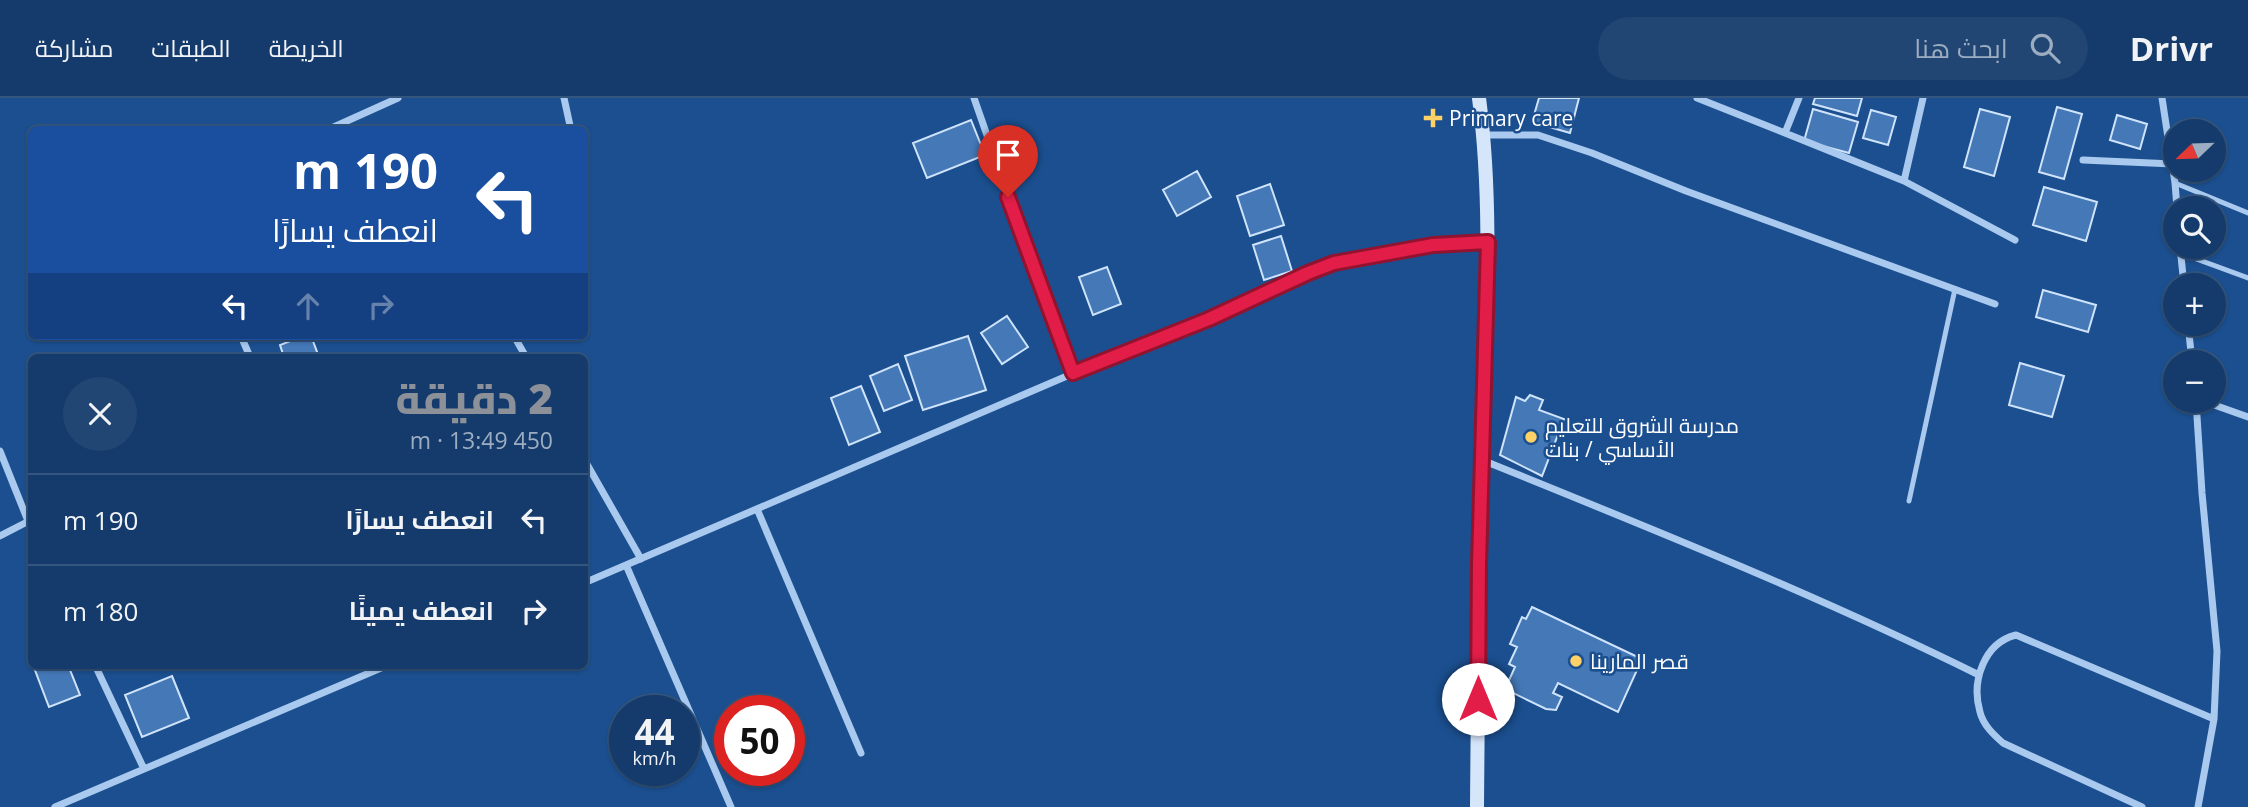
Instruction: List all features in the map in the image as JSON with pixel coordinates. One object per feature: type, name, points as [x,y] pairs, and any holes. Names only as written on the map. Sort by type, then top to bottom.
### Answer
[{"type":"main road","points":[[1477,807],[1488,242],[1484,135],[1479,98]]},
{"type":"street","points":[[336,126],[398,98]]},
{"type":"street","points":[[564,98],[570,126]]},
{"type":"street","points":[[974,98],[1073,373]]},
{"type":"street","points":[[1697,98],[1905,181],[2015,240]]},
{"type":"street","points":[[1785,133],[1799,98]]},
{"type":"street","points":[[1905,181],[1923,98]]},
{"type":"street","points":[[2162,98],[2166,119]]},
{"type":"street","points":[[1484,135],[1538,135],[1995,304]]},
{"type":"street","points":[[2083,160],[2163,164]]},
{"type":"street","points":[[2175,183],[2176,196]]},
{"type":"street","points":[[588,581],[1073,373],[1209,319],[1334,263],[1433,245],[1488,242]]},
{"type":"street","points":[[2226,409],[2248,416]]},
{"type":"street","points":[[2197,413],[2217,651],[2214,719],[2198,807]]},
{"type":"street","points":[[0,451],[27,522],[0,536]]},
{"type":"street","points":[[1482,460],[1784,584],[1916,643],[1979,675]]},
{"type":"street","points":[[588,467],[641,559]]},
{"type":"street","points":[[757,509],[861,753]]},
{"type":"street","points":[[626,565],[732,807]]},
{"type":"street","points":[[2142,807],[2003,743],[1992,734],[1980,713],[1977,691],[1982,665],[1990,650],[2003,638],[2016,635],[2214,719]]},
{"type":"street","points":[[97,669],[144,769]]},
{"type":"street","points":[[55,807],[68,805],[144,769],[378,669]]},
{"type":"lane","points":[[2175,183],[2248,213]]},
{"type":"lane","points":[[2202,259],[2248,278]]},
{"type":"lane","points":[[1909,501],[1955,289]]},
{"type":"building","points":[[1539,98],[1579,98],[1570,133],[1532,122]]},
{"type":"building","points":[[1815,98],[1862,98],[1857,116],[1813,104]]},
{"type":"building","points":[[2057,107],[2082,114],[2064,179],[2039,172]]},
{"type":"building","points":[[1813,109],[1858,122],[1849,153],[1804,141]]},
{"type":"building","points":[[1980,109],[2010,117],[1994,176],[1964,167]]},
{"type":"building","points":[[1871,110],[1896,117],[1888,145],[1863,138]]},
{"type":"building","points":[[2117,115],[2147,124],[2140,149],[2110,140]]},
{"type":"building","points":[[971,120],[985,155],[927,178],[913,143]]},
{"type":"building","points":[[1197,171],[1211,197],[1177,216],[1163,190]]},
{"type":"building","points":[[1270,184],[1284,225],[1250,236],[1237,196]]},
{"type":"building","points":[[2044,187],[2097,202],[2086,241],[2033,225]]},
{"type":"building","points":[[1281,236],[1292,271],[1264,280],[1253,245]]},
{"type":"building","points":[[1107,267],[1121,304],[1093,315],[1079,277]]},
{"type":"building","points":[[2043,290],[2096,305],[2088,332],[2036,317]]},
{"type":"building","points":[[1007,316],[1028,347],[1002,364],[981,333]]},
{"type":"building","points":[[968,336],[986,390],[923,410],[905,356]]},
{"type":"building","points":[[293,340],[313,340],[318,354],[283,354],[280,345]]},
{"type":"building","points":[[2020,363],[2064,376],[2052,417],[2009,405]]},
{"type":"building","points":[[898,364],[912,400],[884,411],[870,376]]},
{"type":"building","points":[[861,386],[880,432],[849,445],[831,398]]},
{"type":"building","name":"مدرسة الشروق للتعليم الأساسي / بنات","points":[[1530,395],[1543,400],[1539,410],[1564,419],[1542,476],[1500,455],[1516,397],[1525,401]]},
{"type":"building","name":"قصر المارينا","points":[[1532,607],[1642,659],[1618,712],[1558,683],[1553,693],[1562,697],[1556,710],[1546,709],[1505,689],[1515,667],[1509,664],[1517,647],[1510,644],[1522,617],[1526,619]]},
{"type":"building","points":[[35,669],[70,669],[80,695],[49,707]]},
{"type":"building","points":[[172,676],[189,718],[142,737],[125,695]]},
{"type":"place","name":"Primary care","points":[[1433,118]]},
{"type":"place","name":"مدرسة الشروق للتعليم الأساسي / بنات","points":[[1531,437]]},
{"type":"place","name":"قصر المارينا","points":[[1576,661]]},
{"type":"route","points":[[1008,197],[1073,373],[1209,319],[1334,263],[1433,245],[1488,242],[1478,699]]}]
